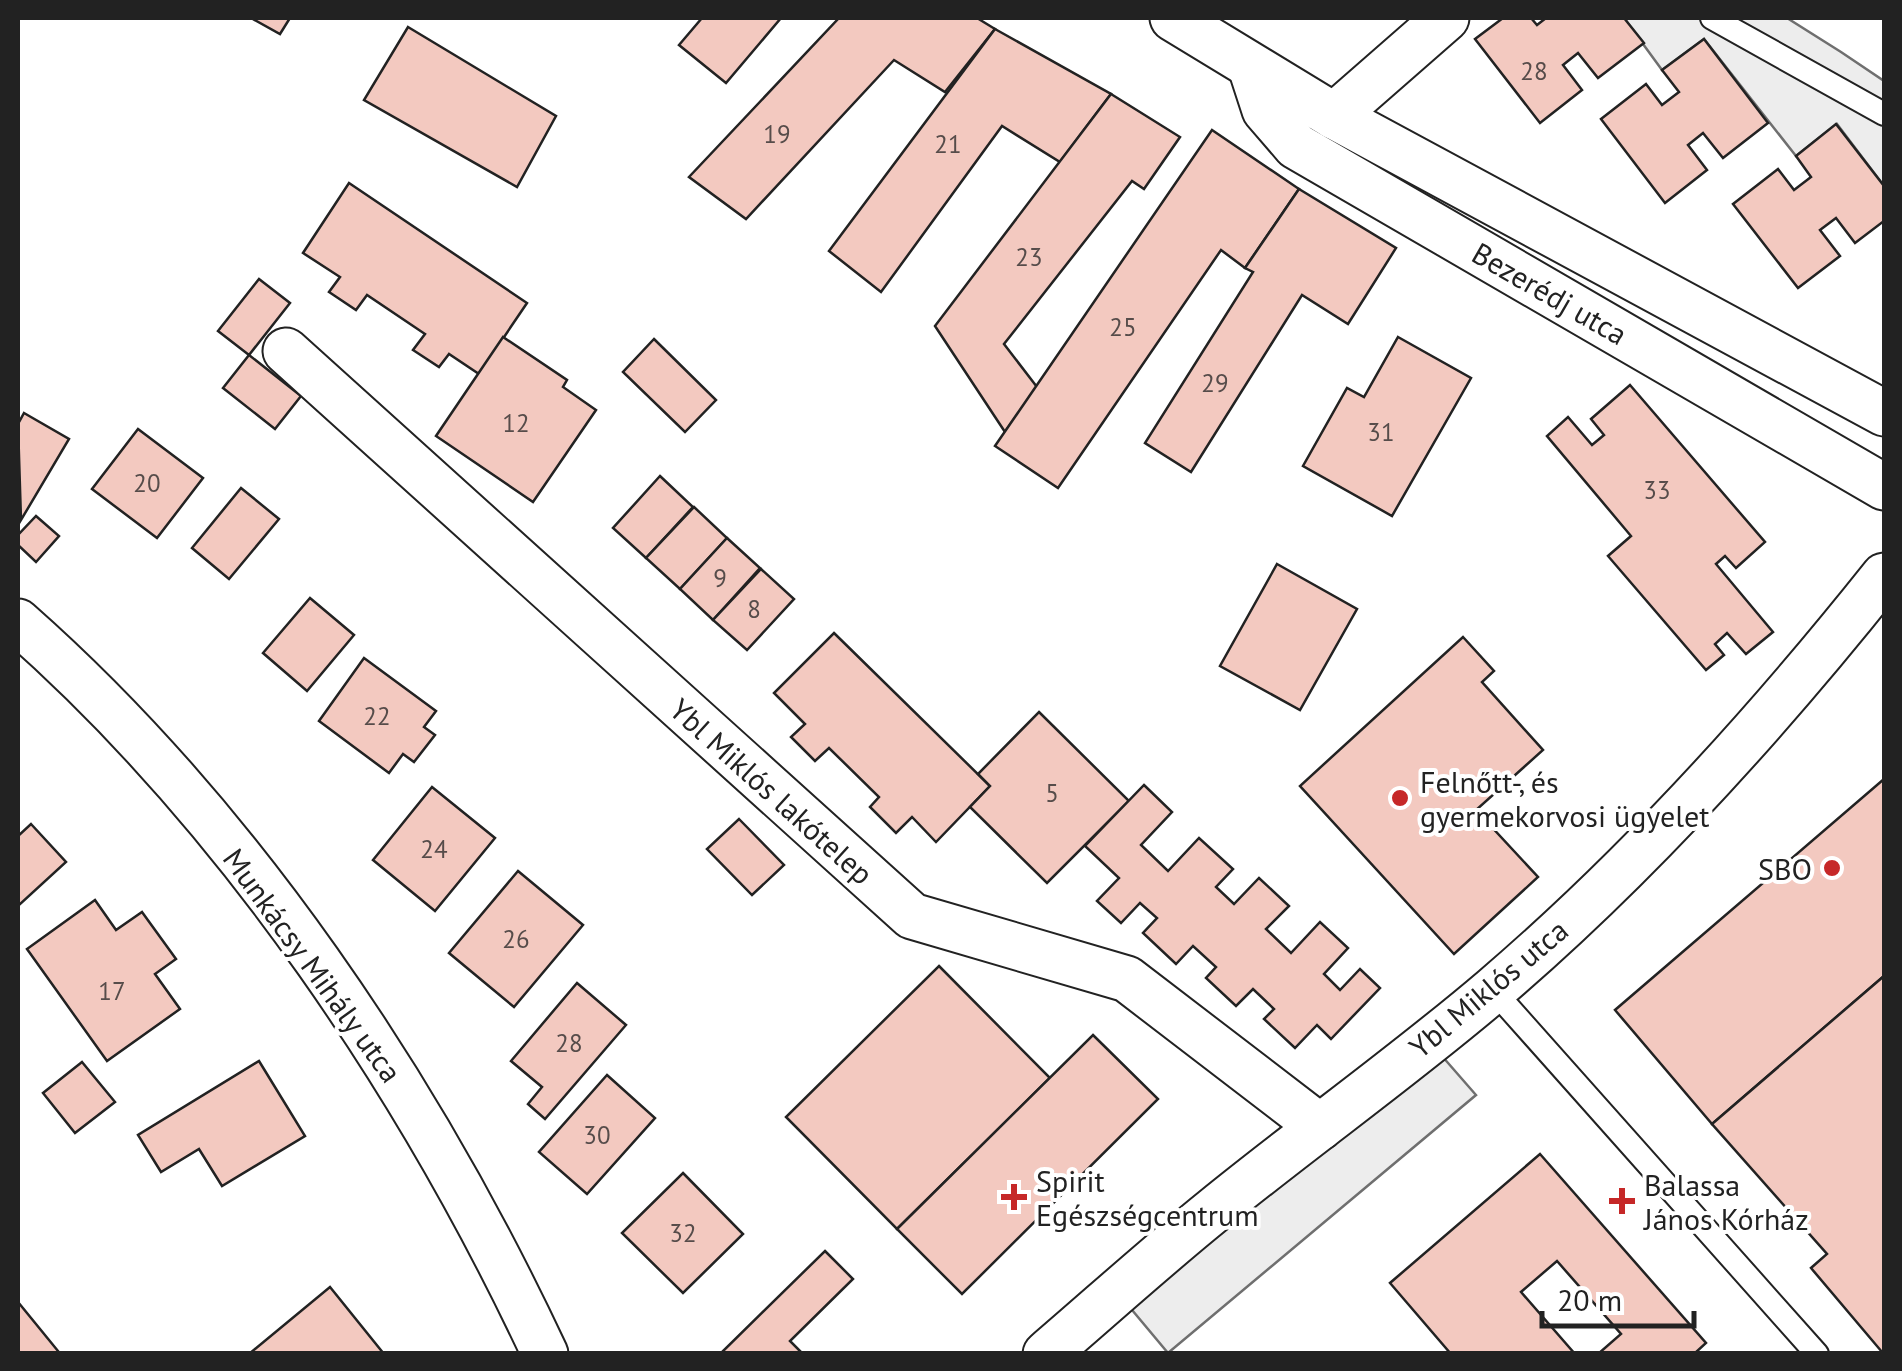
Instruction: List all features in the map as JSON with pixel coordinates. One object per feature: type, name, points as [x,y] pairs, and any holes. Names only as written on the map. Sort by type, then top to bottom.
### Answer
[{"type":"street","name":"Bezerédj utca","points":[[1173,18],[1334,116],[1884,413]]},
{"type":"street","points":[[1334,116],[1446,18]]},
{"type":"street","name":"Bezerédj utca","points":[[1251,67],[1265,110],[1296,146],[1884,487]]},
{"type":"street","name":"Ybl Miklós lakótelep","points":[[286,351],[912,916],[1127,979],[1320,1128]]},
{"type":"street","name":"Ybl Miklós utca","points":[[1046,1354],[1214,1210],[1493,990],[1640,854],[1797,685],[1884,576]]},
{"type":"street","name":"Munkácsy Mihály utca","points":[[18,622],[137,740],[238,856],[371,1040],[507,1273],[545,1354]]},
{"type":"lane","points":[[1712,18],[1884,114]]},
{"type":"lane","points":[[1493,990],[1540,1048],[1817,1354]]},
{"type":"shaded area","points":[[1624,18],[1787,18],[1841,52],[1884,81],[1884,186],[1837,124],[1796,156],[1704,39],[1662,70]]},
{"type":"shaded area","points":[[1428,1040],[1476,1095],[1168,1353],[1117,1292]]},
{"type":"building","points":[[251,18],[290,18],[280,34]]},
{"type":"building","points":[[702,18],[781,18],[726,83],[679,45]]},
{"type":"building","points":[[839,18],[977,18],[995,29],[945,92],[894,60],[746,219],[689,177]]},
{"type":"building","points":[[1503,18],[1531,18],[1537,25],[1546,18],[1624,18],[1644,43],[1598,78],[1578,53],[1563,65],[1582,90],[1540,123],[1475,39]]},
{"type":"building","points":[[408,27],[556,116],[517,187],[364,100]]},
{"type":"building","points":[[995,29],[1111,94],[1060,162],[1002,126],[881,292],[829,251]]},
{"type":"building","points":[[1704,39],[1768,123],[1723,158],[1703,133],[1688,145],[1707,170],[1665,203],[1601,119],[1646,84],[1662,105],[1679,92],[1662,70]]},
{"type":"building","points":[[1111,94],[1180,137],[1144,189],[1132,181],[1004,344],[1037,387],[1005,432],[935,326]]},
{"type":"building","points":[[1836,124],[1884,186],[1884,221],[1855,243],[1836,218],[1820,230],[1840,256],[1798,288],[1733,204],[1778,169],[1794,190],[1811,177],[1796,156]]},
{"type":"building","points":[[1212,130],[1299,189],[1245,268],[1221,250],[1058,488],[995,446]]},
{"type":"building","points":[[349,183],[527,303],[479,374],[449,354],[439,367],[413,350],[425,334],[367,295],[356,310],[329,292],[340,277],[303,253]]},
{"type":"building","points":[[1299,189],[1396,248],[1348,324],[1302,295],[1191,472],[1145,443],[1253,272],[1245,268]]},
{"type":"building","points":[[259,279],[290,303],[249,355],[218,331]]},
{"type":"building","points":[[503,337],[567,380],[563,387],[596,410],[533,502],[436,436]]},
{"type":"building","points":[[1398,337],[1471,378],[1392,516],[1303,466],[1347,388],[1364,397]]},
{"type":"building","points":[[654,339],[716,400],[685,432],[623,372]]},
{"type":"building","points":[[249,355],[301,396],[275,429],[223,388]]},
{"type":"building","points":[[1630,385],[1765,542],[1736,568],[1725,556],[1716,564],[1773,632],[1746,654],[1727,633],[1715,644],[1724,655],[1706,670],[1608,556],[1631,536],[1547,436],[1568,417],[1592,445],[1604,435],[1591,419]]},
{"type":"building","points":[[24,413],[69,439],[21,520],[18,424]]},
{"type":"building","points":[[138,429],[203,478],[157,538],[92,489]]},
{"type":"building","points":[[660,476],[693,507],[646,558],[613,528]]},
{"type":"building","points":[[241,488],[279,519],[229,579],[192,548]]},
{"type":"building","points":[[694,507],[727,538],[680,589],[646,558]]},
{"type":"building","points":[[36,516],[59,536],[36,562],[18,545],[18,535]]},
{"type":"building","points":[[727,538],[760,568],[713,620],[680,589]]},
{"type":"building","points":[[1277,564],[1357,609],[1300,710],[1220,666]]},
{"type":"building","points":[[761,569],[794,599],[747,650],[713,620]]},
{"type":"building","points":[[310,598],[354,635],[307,691],[263,653]]},
{"type":"building","points":[[834,633],[990,786],[936,842],[912,817],[896,833],[870,807],[879,797],[829,748],[815,761],[791,737],[805,724],[774,693]]},
{"type":"building","name":"Felnőtt-, és gyermekorvosi ügyelet","points":[[1463,637],[1494,671],[1482,682],[1543,750],[1476,810],[1538,877],[1454,954],[1300,786]]},
{"type":"building","points":[[364,658],[436,711],[424,727],[435,735],[414,762],[403,754],[389,773],[319,721]]},
{"type":"building","points":[[1039,712],[1129,801],[1047,883],[970,807],[990,786],[978,774]]},
{"type":"building","name":"SBO","points":[[1884,779],[1884,976],[1712,1124],[1615,1010]]},
{"type":"building","points":[[1144,785],[1172,812],[1141,845],[1168,871],[1199,838],[1233,869],[1216,887],[1234,904],[1259,878],[1289,906],[1266,929],[1291,953],[1320,922],[1348,948],[1324,974],[1340,990],[1360,969],[1380,988],[1331,1039],[1317,1025],[1295,1048],[1264,1019],[1274,1009],[1253,989],[1236,1006],[1206,978],[1216,967],[1193,946],[1176,964],[1143,933],[1157,918],[1140,903],[1121,923],[1097,901],[1119,878],[1085,846]]},
{"type":"building","points":[[432,787],[495,838],[435,911],[373,860]]},
{"type":"building","points":[[739,819],[784,865],[752,895],[707,849]]},
{"type":"building","points":[[31,824],[66,862],[18,906],[18,836]]},
{"type":"building","points":[[518,871],[583,925],[514,1007],[449,953]]},
{"type":"building","points":[[95,900],[116,930],[142,912],[176,959],[155,974],[180,1009],[107,1061],[27,949]]},
{"type":"building","points":[[939,966],[1050,1078],[897,1229],[786,1117]]},
{"type":"building","points":[[1884,976],[1882,1352],[1811,1268],[1827,1254],[1712,1124]]},
{"type":"building","points":[[577,983],[626,1025],[545,1119],[528,1104],[542,1087],[511,1061]]},
{"type":"building","points":[[1093,1035],[1158,1099],[962,1294],[897,1229]]},
{"type":"building","points":[[259,1061],[305,1136],[222,1186],[199,1149],[161,1172],[138,1135]]},
{"type":"building","points":[[82,1062],[115,1102],[75,1133],[43,1093]]},
{"type":"building","points":[[607,1075],[655,1118],[587,1194],[539,1152]]},
{"type":"building","points":[[1540,1154],[1706,1343],[1694,1354],[1598,1354],[1621,1334],[1557,1261],[1521,1292],[1575,1354],[1451,1354],[1390,1283]]},
{"type":"building","points":[[683,1173],[743,1234],[683,1293],[622,1233]]},
{"type":"building","points":[[825,1251],[853,1279],[790,1341],[803,1354],[720,1354]]},
{"type":"building","points":[[330,1287],[384,1354],[249,1354]]},
{"type":"building","points":[[18,1302],[58,1351],[56,1354],[18,1354]]},
{"type":"place","name":"Felnőtt-, és gyermekorvosi ügyelet","points":[[1400,798]]},
{"type":"place","name":"SBO","points":[[1832,868]]},
{"type":"place","name":"Spirit Egészségcentrum","points":[[1014,1197]]},
{"type":"place","name":"Balassa János Kórház","points":[[1622,1201]]}]
